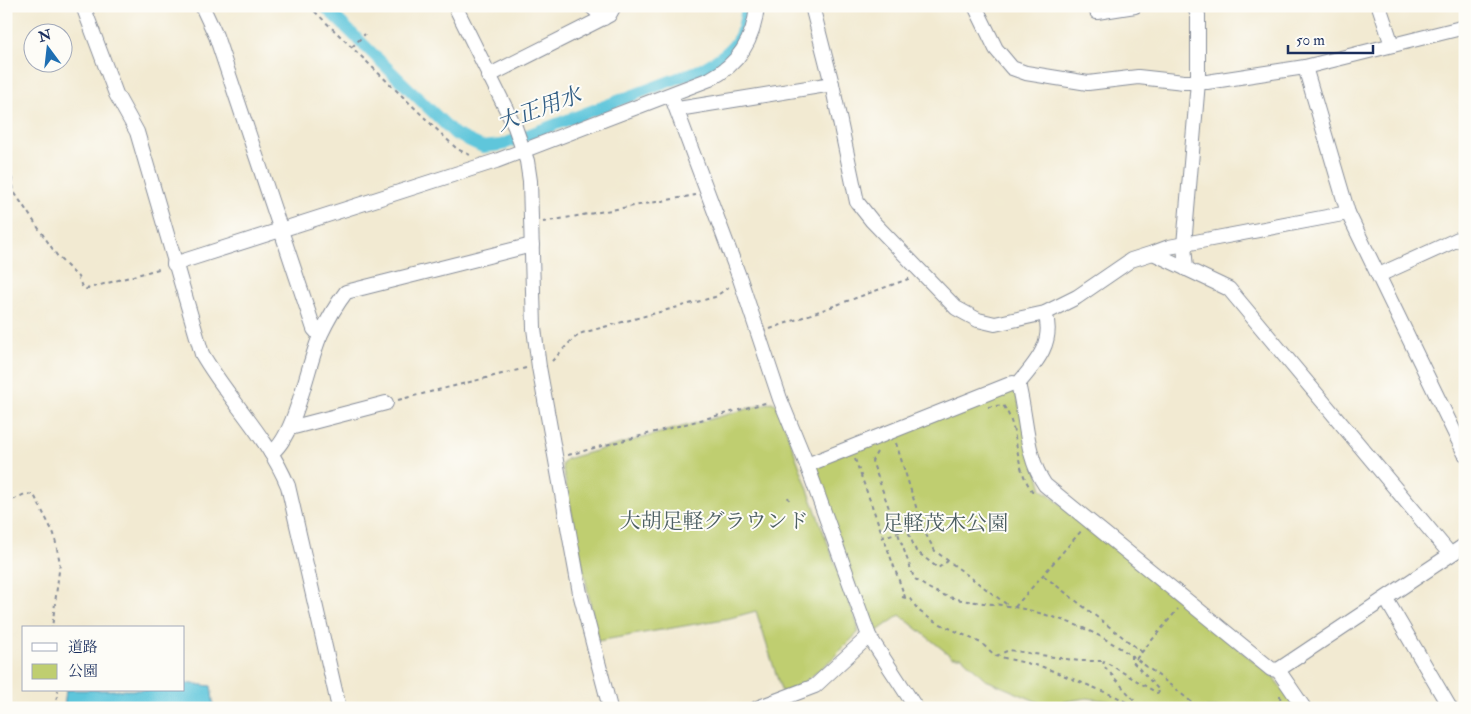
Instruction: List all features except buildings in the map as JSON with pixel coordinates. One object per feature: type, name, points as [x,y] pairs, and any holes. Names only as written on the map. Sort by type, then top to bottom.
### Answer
[{"type":"street","points":[[82,6],[116,94],[137,132],[174,264],[202,354],[214,376],[271,453],[282,473],[293,502],[339,708]]},
{"type":"street","points":[[202,6],[216,36],[314,329],[320,336]]},
{"type":"street","points":[[455,6],[488,76],[515,127],[529,170],[534,328],[539,367],[580,593],[610,708]]},
{"type":"street","points":[[591,6],[604,18]]},
{"type":"street","points":[[488,76],[604,18],[609,15],[614,6]]},
{"type":"street","points":[[174,264],[496,161],[522,148],[671,95],[715,76],[735,61],[749,40],[757,6]]},
{"type":"street","points":[[812,6],[832,84],[857,202],[872,221],[956,308],[978,320],[995,324],[1045,313],[1077,297],[1131,260],[1184,244],[1348,213]]},
{"type":"street","points":[[975,6],[1002,57],[1018,71],[1088,83],[1138,77],[1198,82],[1305,67],[1465,28]]},
{"type":"street","points":[[1097,12],[1135,6]]},
{"type":"street","points":[[1186,269],[1184,244],[1198,82],[1198,15],[1194,6]]},
{"type":"street","points":[[1378,6],[1392,45]]},
{"type":"street","points":[[1305,67],[1348,213],[1465,454]]},
{"type":"street","points":[[678,110],[832,84]]},
{"type":"street","points":[[671,95],[740,279],[780,399],[791,439],[807,464],[869,636],[916,708]]},
{"type":"street","points":[[1379,275],[1465,236]]},
{"type":"street","points":[[271,453],[277,449],[290,428],[320,336],[346,292],[532,246]]},
{"type":"street","points":[[1153,253],[1229,289],[1450,554]]},
{"type":"street","points":[[1018,384],[1039,358],[1045,346],[1050,327],[1045,313]]},
{"type":"street","points":[[807,464],[954,405],[1013,383],[1018,384]]},
{"type":"street","points":[[1018,384],[1025,409],[1028,440],[1039,477],[1045,486],[1271,669],[1278,670],[1465,545]]},
{"type":"street","points":[[290,428],[386,403]]},
{"type":"street","points":[[1386,599],[1450,708]]},
{"type":"street","points":[[757,708],[815,686],[869,636]]},
{"type":"street","points":[[1278,670],[1304,708]]},
{"type":"path","points":[[309,6],[457,149],[472,156]]},
{"type":"path","points":[[352,47],[365,34]]},
{"type":"path","points":[[6,138],[14,192],[58,257],[78,277],[82,287],[86,289],[174,264]]},
{"type":"path","points":[[531,224],[708,193]]},
{"type":"path","points":[[758,333],[921,273]]},
{"type":"path","points":[[386,403],[515,369],[546,366],[573,339],[582,333],[715,297],[740,279]]},
{"type":"path","points":[[556,458],[780,399]]},
{"type":"path","points":[[980,410],[1002,405],[1010,414],[1016,455],[1023,476],[1032,490],[1039,496]]},
{"type":"path","points":[[889,446],[899,442]]},
{"type":"path","points":[[896,444],[923,529],[934,551],[1010,607]]},
{"type":"path","points":[[883,449],[876,452],[872,461],[914,578],[930,590],[947,598],[1015,607],[1064,620],[1104,637],[1131,655],[1199,708]]},
{"type":"path","points":[[853,460],[856,459],[904,597],[910,599],[919,612],[981,643],[996,656],[1043,667],[1117,697],[1136,708]]},
{"type":"path","points":[[6,503],[25,494],[34,495],[54,534],[60,563],[52,626]]},
{"type":"path","points":[[882,538],[907,530],[916,551],[938,568],[948,560]]},
{"type":"path","points":[[1015,607],[1044,576],[1082,530],[1086,534]]},
{"type":"path","points":[[1044,576],[1142,652]]},
{"type":"path","points":[[1136,659],[1178,609]]},
{"type":"path","points":[[996,656],[1010,650],[1079,661],[1104,662],[1157,693],[1160,691],[1131,660],[1131,655]]},
{"type":"path","points":[[1104,662],[1103,665],[1141,708]]},
{"type":"path","points":[[55,708],[58,692]]},
{"type":"green space","name":"足軽茂木公園","points":[[1012,390],[1016,394],[1042,489],[1273,677],[1297,708],[1119,708],[1108,701],[1087,698],[1045,705],[986,680],[962,657],[952,657],[900,615],[873,634],[811,466]]},
{"type":"green space","name":"大胡足軽グラウンド","points":[[772,402],[777,405],[858,626],[858,633],[805,682],[782,693],[756,611],[730,618],[598,641],[562,465],[566,459]]},
{"type":"water","points":[[185,683],[211,686],[214,708],[64,708],[66,692],[185,692]]},
{"type":"waterway","name":"大正用水","points":[[324,6],[455,134],[483,147],[501,145],[702,69],[729,51],[735,44],[743,28],[747,6]]}]
